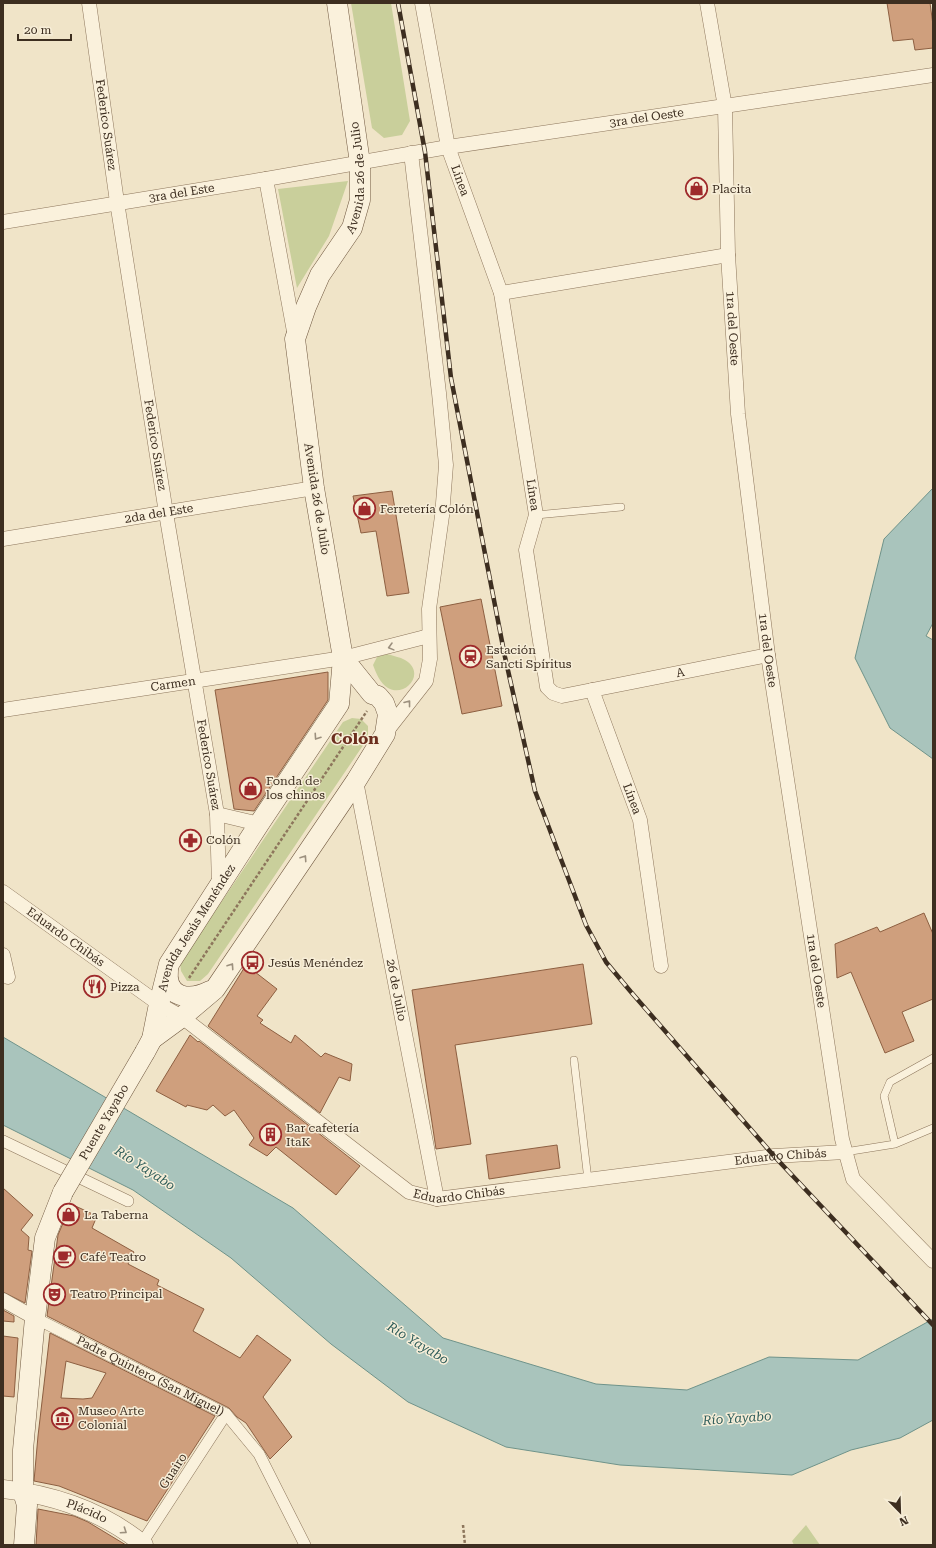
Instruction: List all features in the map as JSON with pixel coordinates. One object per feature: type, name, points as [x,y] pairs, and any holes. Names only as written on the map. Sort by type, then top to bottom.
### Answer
[{"type":"main road","name":"Avenida 26 de Julio","points":[[337,3],[360,163],[360,200],[352,228],[320,275],[306,307],[295,339],[314,488],[343,658],[339,704]]},
{"type":"main road","name":"Avenida 26 de Julio","points":[[343,658],[375,695]]},
{"type":"main road","points":[[148,1045],[215,989],[356,781],[384,734],[388,714],[384,703],[375,695],[358,696],[339,704]]},
{"type":"main road","name":"Avenida Jesús Menéndez","points":[[148,1045],[169,964],[218,886],[339,704]]},
{"type":"main road","points":[[169,964],[169,986],[179,996],[198,996],[215,989]]},
{"type":"main road","name":"Puente Yayabo","points":[[24,1545],[27,1505],[23,1492],[23,1450],[35,1318],[45,1238],[63,1192],[148,1045]]},
{"type":"street","name":"Federico Suárez","points":[[89,3],[117,202],[166,513],[217,814],[218,886]]},
{"type":"street","name":"Línea","points":[[422,3],[448,147],[501,292],[536,514],[526,550],[547,687],[553,693],[562,696],[592,690],[640,820],[661,966]]},
{"type":"street","name":"1ra del Oeste","points":[[707,3],[725,107],[728,256],[738,414],[768,655],[845,1152],[853,1179],[933,1261]]},
{"type":"street","name":"3ra del Oeste","points":[[360,163],[448,147],[933,75]]},
{"type":"street","points":[[384,734],[426,681],[430,659],[429,608],[437,565],[446,465],[411,153]]},
{"type":"street","name":"3ra del Este","points":[[3,222],[360,163]]},
{"type":"street","name":"Avenida 26 de Julio","points":[[266,179],[295,339]]},
{"type":"street","points":[[501,292],[728,256]]},
{"type":"street","name":"2da del Este","points":[[3,539],[314,488]]},
{"type":"street","points":[[343,658],[429,636]]},
{"type":"street","name":"A","points":[[592,690],[768,655]]},
{"type":"street","name":"Carmen","points":[[3,710],[343,658]]},
{"type":"street","name":"26 de Julio","points":[[356,781],[437,1200]]},
{"type":"street","points":[[217,814],[259,824]]},
{"type":"street","name":"Eduardo Chibás","points":[[3,892],[159,1004],[182,1017],[409,1192],[437,1200],[774,1156],[845,1152]]},
{"type":"street","points":[[3,955],[8,977]]},
{"type":"street","points":[[3,1141],[128,1201]]},
{"type":"street","name":"Padre Quintero (San Miguel)","points":[[3,1300],[35,1318],[226,1414],[259,1454],[305,1545]]},
{"type":"street","name":"Guairo","points":[[143,1544],[226,1414]]},
{"type":"street","name":"Plácido","points":[[3,1489],[23,1492],[76,1505],[102,1517],[143,1544]]},
{"type":"lane","points":[[536,514],[621,507]]},
{"type":"lane","points":[[895,1144],[884,1096],[890,1082],[933,1058]]},
{"type":"lane","points":[[574,1060],[588,1180]]},
{"type":"lane","points":[[845,1152],[895,1144],[933,1128]]},
{"type":"path","points":[[179,996],[361,719],[375,695]]},
{"type":"path","points":[[463,1525],[465,1545]]},
{"type":"green space","points":[[351,3],[391,3],[410,121],[402,135],[384,138],[372,128]]},
{"type":"green space","points":[[348,181],[329,236],[297,288],[278,189]]},
{"type":"green space","points":[[387,654],[405,660],[411,665],[414,671],[414,677],[411,683],[401,690],[395,690],[385,686],[379,678],[373,665],[377,657]]},
{"type":"green space","points":[[352,718],[361,719],[368,726],[368,738],[208,974],[200,981],[187,981],[181,971],[180,963],[343,722]]},
{"type":"green space","points":[[806,1525],[820,1545],[794,1545],[792,1541]]},
{"type":"water","points":[[933,488],[933,623],[926,636],[933,640],[933,759],[890,728],[855,658],[884,539]]},
{"type":"water","name":"Río Yayabo","points":[[3,1037],[293,1208],[443,1338],[596,1384],[687,1390],[769,1357],[858,1360],[933,1319],[933,1420],[900,1438],[851,1450],[792,1475],[620,1465],[506,1447],[408,1402],[331,1344],[231,1258],[133,1190],[3,1125]]},
{"type":"building","points":[[887,3],[930,3],[933,25],[933,48],[915,50],[913,39],[893,41]]},
{"type":"building","points":[[392,491],[409,593],[387,596],[376,531],[361,533],[353,496]]},
{"type":"building","name":"Estación Sancti Spíritus","points":[[481,599],[502,706],[462,714],[440,607]]},
{"type":"building","points":[[328,672],[328,700],[254,811],[234,809],[215,690]]},
{"type":"building","points":[[924,913],[933,934],[933,999],[902,1012],[914,1041],[885,1053],[851,972],[837,978],[835,944],[877,927],[880,932]]},
{"type":"building","points":[[583,964],[592,1024],[455,1045],[471,1144],[436,1149],[412,990]]},
{"type":"building","points":[[246,965],[277,989],[257,1016],[263,1020],[260,1023],[291,1043],[295,1035],[321,1057],[325,1053],[352,1064],[350,1081],[339,1077],[320,1113],[208,1026]]},
{"type":"building","points":[[190,1035],[360,1166],[336,1195],[276,1147],[267,1156],[249,1145],[254,1138],[234,1110],[225,1116],[213,1105],[207,1110],[187,1105],[186,1107],[156,1091]]},
{"type":"building","points":[[557,1145],[560,1168],[489,1179],[486,1155]]},
{"type":"building","points":[[3,1188],[33,1215],[21,1230],[29,1237],[28,1250],[32,1251],[25,1303],[3,1292]]},
{"type":"building","points":[[71,1204],[97,1216],[92,1228],[134,1252],[128,1264],[159,1280],[157,1285],[204,1309],[193,1331],[240,1358],[257,1335],[291,1360],[263,1397],[292,1437],[270,1459],[246,1423],[237,1417],[229,1408],[47,1316],[58,1235]]},
{"type":"building","points":[[3,1310],[14,1316],[14,1322],[3,1321]]},
{"type":"building","points":[[50,1333],[215,1416],[147,1521],[59,1486],[34,1481]],"holes":[[[66,1361],[106,1373],[92,1398],[61,1398]]]},
{"type":"building","points":[[3,1336],[18,1338],[14,1397],[3,1396]]},
{"type":"building","points":[[38,1509],[74,1516],[88,1522],[126,1545],[36,1545]]},
{"type":"railway","points":[[398,3],[425,152],[451,378],[505,657],[535,791],[586,925],[606,962],[631,992],[774,1156],[933,1325]]},
{"type":"place","name":"Placita","points":[[696,189]]},
{"type":"place","name":"Ferretería Colón","points":[[364,509]]},
{"type":"place","name":"Estación Sancti Spíritus","points":[[471,657]]},
{"type":"place","name":"Fonda de los chinos","points":[[250,788]]},
{"type":"place","name":"Colón","points":[[190,840]]},
{"type":"place","name":"Jesús Menéndez","points":[[252,963]]},
{"type":"place","name":"Pizza","points":[[94,987]]},
{"type":"place","name":"Bar cafetería ItaK","points":[[270,1135]]},
{"type":"place","name":"La Taberna","points":[[68,1215]]},
{"type":"place","name":"Café Teatro","points":[[64,1257]]},
{"type":"place","name":"Teatro Principal","points":[[55,1294]]},
{"type":"place","name":"Museo Arte Colonial","points":[[62,1418]]},
{"type":"district","name":"Colón","points":[[355,738]]}]
